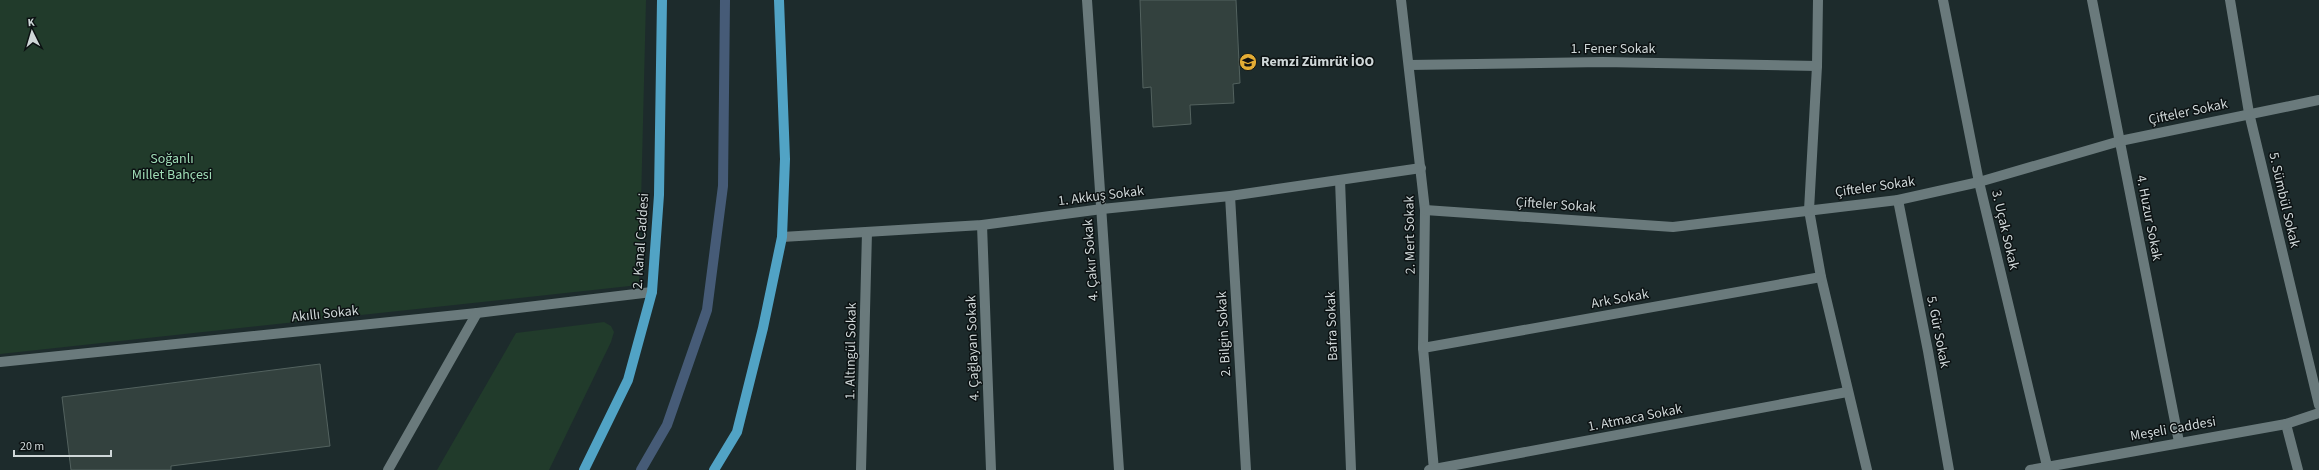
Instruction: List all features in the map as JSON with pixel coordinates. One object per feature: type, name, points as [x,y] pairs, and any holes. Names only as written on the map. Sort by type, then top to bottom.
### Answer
[{"type":"main road","name":"2. Kanal Caddesi","points":[[584,470],[628,380],[652,292],[659,194],[662,0]]},
{"type":"main road","points":[[714,470],[737,432],[763,328],[782,237],[785,159],[779,0]]},
{"type":"street","name":"4. Çakır Sokak","points":[[1087,0],[1119,470]]},
{"type":"street","name":"2. Mert Sokak","points":[[1401,0],[1425,210],[1423,348],[1434,470]]},
{"type":"street","points":[[1818,0],[1817,66],[1809,210],[1821,277],[1847,392],[1867,470]]},
{"type":"street","name":"3. Uçak Sokak","points":[[1943,0],[1979,182],[2047,466]]},
{"type":"street","name":"4. Huzur Sokak","points":[[2092,0],[2179,442]]},
{"type":"street","name":"5. Sümbül Sokak","points":[[2230,0],[2249,113],[2319,405]]},
{"type":"street","name":"1. Fener Sokak","points":[[1409,65],[1603,62],[1817,66]]},
{"type":"street","name":"Çifteler Sokak","points":[[1425,210],[1674,227],[1898,200],[1979,182],[2120,141],[2249,113],[2319,100]]},
{"type":"street","name":"1. Akkuş Sokak","points":[[782,237],[982,225],[1102,209],[1230,196],[1421,168]]},
{"type":"street","name":"Bafra Sokak","points":[[1340,180],[1351,470]]},
{"type":"street","name":"2. Bilgin Sokak","points":[[1230,196],[1246,470]]},
{"type":"street","name":"5. Gür Sokak","points":[[1898,200],[1928,351],[1949,470]]},
{"type":"street","name":"4. Çağlayan Sokak","points":[[982,225],[991,470]]},
{"type":"street","name":"1. Altıngül Sokak","points":[[861,470],[867,232]]},
{"type":"street","name":"Ark Sokak","points":[[1423,348],[1821,277]]},
{"type":"street","name":"Akıllı Sokak","points":[[0,362],[477,313],[652,292]]},
{"type":"street","points":[[388,470],[477,313]]},
{"type":"street","name":"1. Atmaca Sokak","points":[[1429,470],[1847,392]]},
{"type":"street","name":"Meşeli Caddesi","points":[[2030,470],[2179,442],[2286,424],[2319,412]]},
{"type":"street","points":[[2286,424],[2298,470]]},
{"type":"green space","name":"Soğanlı Millet Bahçesi","points":[[0,0],[646,0],[639,285],[0,354]]},
{"type":"green space","points":[[604,322],[611,326],[614,332],[611,342],[549,470],[437,470],[516,333]]},
{"type":"building","name":"Remzi Zümrüt İOO","points":[[1140,0],[1236,0],[1240,83],[1233,84],[1234,103],[1190,105],[1191,124],[1153,127],[1151,87],[1143,88]]},
{"type":"building","points":[[320,364],[330,446],[171,466],[171,470],[71,470],[62,397]]},
{"type":"waterway","points":[[641,470],[667,425],[707,310],[723,186],[725,0]]},
{"type":"place","name":"Remzi Zümrüt İOO","points":[[1248,62]]}]
